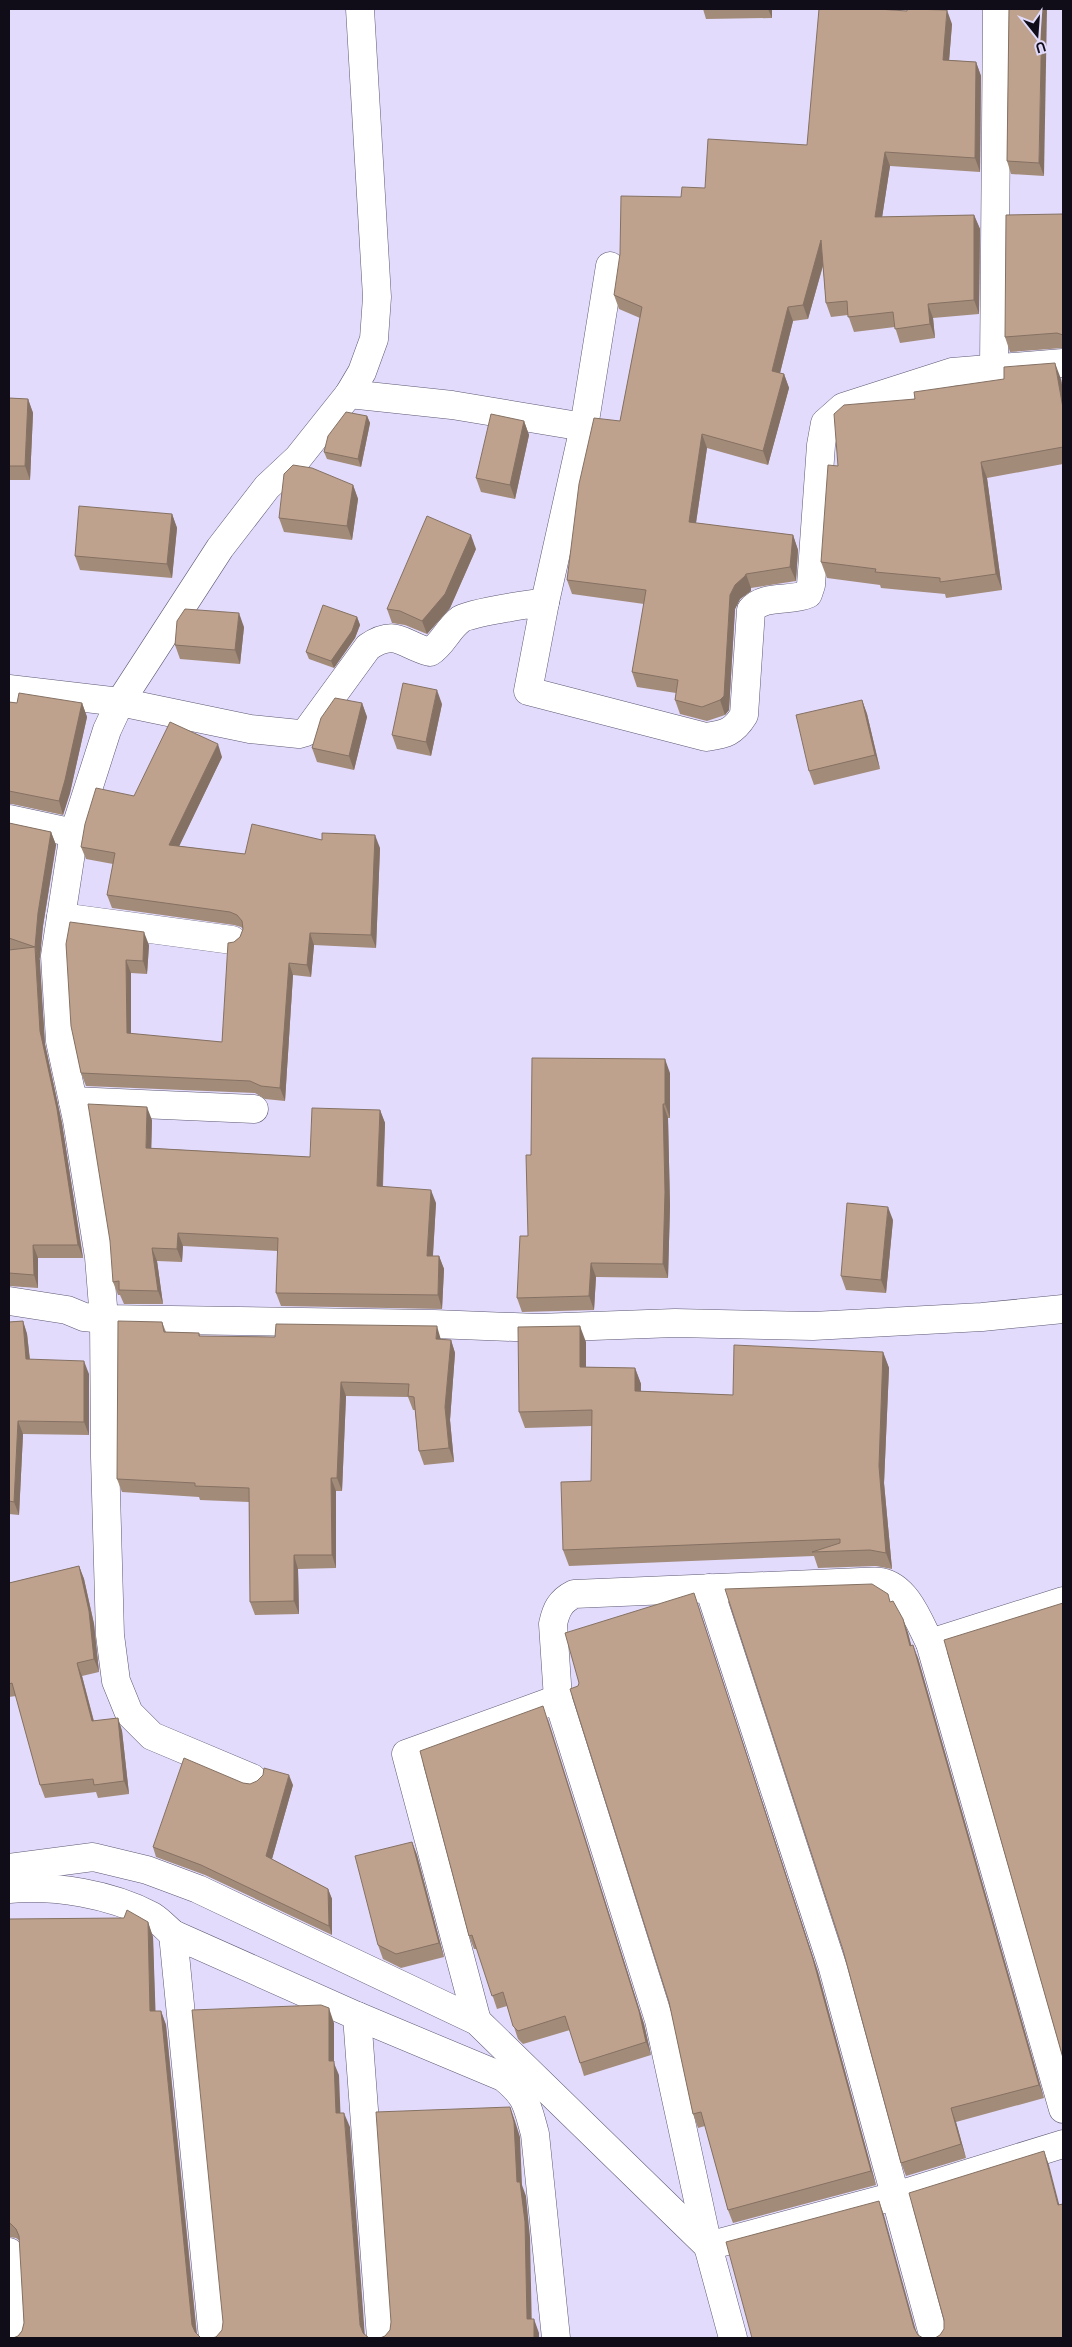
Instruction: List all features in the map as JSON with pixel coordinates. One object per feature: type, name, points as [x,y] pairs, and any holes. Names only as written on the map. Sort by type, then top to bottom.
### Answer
[{"type":"street","points":[[252,1778],[152,1736],[129,1713],[116,1681],[110,1635],[104,1456],[104,1320],[99,1257],[73,1101],[60,1041],[55,956],[74,833],[107,730],[120,702],[220,548],[267,488],[298,458],[349,394],[362,372],[374,339],[377,297],[360,9]]},
{"type":"street","points":[[994,369],[997,9]]},
{"type":"street","points":[[610,266],[584,426],[545,602],[528,691],[706,737],[725,734],[737,727],[744,715],[751,610],[755,605],[762,602],[800,598],[808,594],[811,586],[821,445],[825,423],[843,407],[952,372],[1063,363]]},
{"type":"street","points":[[349,394],[452,405],[584,426]]},
{"type":"street","points":[[9,689],[120,702],[250,729],[299,734],[306,732],[368,647],[379,640],[394,637],[430,652],[440,644],[446,633],[463,617],[545,602]]},
{"type":"street","points":[[9,818],[74,833]]},
{"type":"street","points":[[62,917],[232,940]]},
{"type":"street","points":[[73,1101],[254,1109]]},
{"type":"street","points":[[9,1301],[67,1310],[84,1317],[104,1320],[434,1324],[538,1328],[675,1323],[814,1326],[982,1317],[1063,1309]]},
{"type":"street","points":[[733,2338],[708,2246],[659,2020],[558,1699],[553,1624],[555,1614],[563,1600],[574,1594],[709,1588],[882,1582],[895,1588],[907,1601],[930,1643],[1063,2109]]},
{"type":"street","points":[[709,1588],[833,1968],[934,2338]]},
{"type":"street","points":[[930,1643],[1063,1601]]},
{"type":"street","points":[[477,2021],[406,1754],[558,1699]]},
{"type":"street","points":[[9,1868],[93,1857],[147,1870],[198,1889],[477,2021],[708,2246]]},
{"type":"street","points":[[9,1889],[71,1891],[127,1905],[154,1918],[172,1934],[356,2016],[503,2077],[518,2089],[526,2101],[534,2134],[556,2338]]},
{"type":"street","points":[[172,1934],[213,2338]]},
{"type":"street","points":[[356,2016],[381,2338]]},
{"type":"street","points":[[708,2246],[895,2196],[1063,2144]]},
{"type":"street","points":[[9,2252],[14,2338]]},
{"type":"building","points":[[819,9],[947,10],[943,60],[976,62],[975,158],[885,152],[875,217],[974,215],[974,300],[928,304],[930,324],[895,329],[893,312],[848,317],[847,301],[826,303],[821,240],[803,305],[788,307],[772,371],[784,374],[763,451],[702,434],[689,522],[793,535],[790,567],[746,574],[735,585],[730,595],[724,696],[720,700],[702,707],[675,700],[678,680],[632,672],[646,590],[567,580],[579,484],[594,418],[620,421],[642,307],[614,295],[620,254],[621,196],[681,197],[682,187],[705,188],[708,139],[807,145]]},
{"type":"building","points":[[1009,9],[1042,9],[1039,163],[1007,161]]},
{"type":"building","points":[[1063,214],[1063,335],[1057,333],[1005,337],[1006,215]]},
{"type":"building","points":[[1055,363],[1063,408],[1063,447],[981,462],[996,574],[940,582],[940,578],[875,572],[876,569],[821,562],[828,465],[838,466],[834,414],[844,405],[915,399],[914,392],[1004,379],[1004,367]]},
{"type":"building","points":[[9,398],[28,399],[25,466],[9,466]]},
{"type":"building","points":[[346,412],[367,416],[358,459],[324,452],[328,436]]},
{"type":"building","points":[[491,414],[524,421],[510,485],[476,478]]},
{"type":"building","points":[[293,465],[312,468],[353,485],[347,526],[279,518],[284,474]]},
{"type":"building","points":[[79,506],[172,514],[167,564],[75,556]]},
{"type":"building","points":[[427,516],[471,535],[445,594],[422,621],[400,611],[387,609]]},
{"type":"building","points":[[323,605],[357,617],[352,631],[331,661],[306,652]]},
{"type":"building","points":[[185,609],[239,613],[235,650],[175,645],[177,621]]},
{"type":"building","points":[[403,683],[437,690],[426,742],[392,735]]},
{"type":"building","points":[[19,693],[82,703],[59,801],[9,791],[9,702],[17,703]]},
{"type":"building","points":[[335,698],[362,703],[349,756],[312,748],[321,718]]},
{"type":"building","points":[[862,700],[875,755],[809,771],[796,715]]},
{"type":"building","points":[[170,722],[218,744],[169,845],[245,854],[252,824],[322,840],[322,833],[375,835],[371,935],[310,933],[307,965],[289,963],[280,1088],[261,1086],[250,1081],[81,1073],[71,1026],[66,944],[70,922],[144,932],[143,961],[126,960],[127,1033],[222,1042],[228,943],[234,942],[240,937],[243,929],[242,921],[237,915],[230,912],[107,895],[115,853],[81,847],[85,824],[96,788],[134,796]]},
{"type":"building","points":[[9,823],[51,832],[38,913],[35,947],[9,938]]},
{"type":"building","points":[[35,947],[40,1031],[57,1109],[78,1245],[33,1245],[34,1275],[9,1273],[9,950]]},
{"type":"building","points":[[532,1058],[665,1059],[665,1104],[663,1104],[665,1192],[663,1264],[591,1263],[589,1296],[517,1298],[520,1236],[528,1236],[526,1155],[531,1155]]},
{"type":"building","points":[[88,1104],[147,1107],[146,1148],[310,1157],[312,1108],[380,1110],[377,1186],[431,1190],[427,1256],[439,1256],[438,1295],[276,1293],[278,1238],[178,1233],[177,1249],[152,1248],[158,1291],[119,1290],[119,1281],[113,1282],[110,1241]]},
{"type":"building","points":[[847,1203],[888,1207],[881,1280],[841,1276]]},
{"type":"building","points":[[23,1321],[26,1359],[84,1361],[84,1422],[18,1421],[14,1502],[9,1501],[9,1322]]},
{"type":"building","points":[[118,1321],[162,1322],[164,1332],[199,1333],[199,1336],[275,1337],[276,1324],[437,1326],[436,1339],[451,1340],[445,1407],[449,1448],[419,1451],[414,1397],[408,1396],[409,1384],[341,1382],[337,1478],[331,1478],[332,1555],[294,1555],[294,1601],[250,1602],[249,1488],[195,1486],[195,1483],[117,1479]]},
{"type":"building","points":[[580,1326],[580,1367],[635,1368],[635,1391],[733,1395],[734,1345],[883,1352],[879,1466],[886,1553],[870,1550],[812,1552],[840,1543],[840,1539],[563,1550],[561,1482],[591,1481],[592,1410],[519,1412],[518,1327]]},
{"type":"building","points":[[79,1566],[89,1611],[94,1659],[77,1663],[92,1721],[118,1718],[124,1781],[94,1785],[93,1779],[40,1785],[12,1683],[9,1684],[9,1583]]},
{"type":"building","points":[[872,1584],[888,1594],[890,1602],[893,1601],[903,1619],[910,1646],[913,1645],[1039,2085],[951,2108],[961,2144],[901,2163],[843,1950],[725,1589]]},
{"type":"building","points":[[694,1593],[813,1959],[871,2171],[728,2210],[701,2112],[693,2114],[669,2002],[570,1689],[578,1686],[579,1683],[565,1633]]},
{"type":"building","points":[[1063,1603],[1063,2058],[944,1640]]},
{"type":"building","points":[[543,1706],[639,2011],[646,2042],[580,2063],[565,2016],[518,2031],[513,2026],[503,1992],[492,1996],[472,1935],[469,1936],[420,1751]]},
{"type":"building","points":[[184,1758],[243,1783],[250,1784],[257,1781],[263,1775],[264,1768],[289,1775],[266,1856],[328,1889],[329,1926],[201,1865],[153,1847]]},
{"type":"building","points":[[412,1842],[439,1943],[396,1954],[378,1945],[355,1856]]},
{"type":"building","points":[[127,1910],[148,1922],[150,2011],[161,2011],[192,2325],[195,2332],[201,2338],[13,2338],[22,2331],[24,2323],[19,2236],[16,2229],[9,2223],[9,1919],[124,1918]]},
{"type":"building","points":[[321,2005],[329,2008],[329,2061],[334,2061],[336,2113],[344,2113],[360,2325],[363,2333],[369,2338],[211,2338],[216,2337],[222,2330],[223,2322],[192,2010]]},
{"type":"building","points":[[510,2107],[514,2122],[517,2182],[520,2182],[525,2222],[527,2319],[534,2319],[534,2338],[380,2338],[385,2336],[390,2330],[391,2322],[376,2112]]},
{"type":"building","points":[[1044,2151],[1058,2205],[1063,2204],[1063,2338],[935,2338],[944,2329],[944,2320],[909,2193]]},
{"type":"building","points":[[879,2201],[914,2328],[918,2335],[923,2338],[752,2338],[726,2242]]}]
